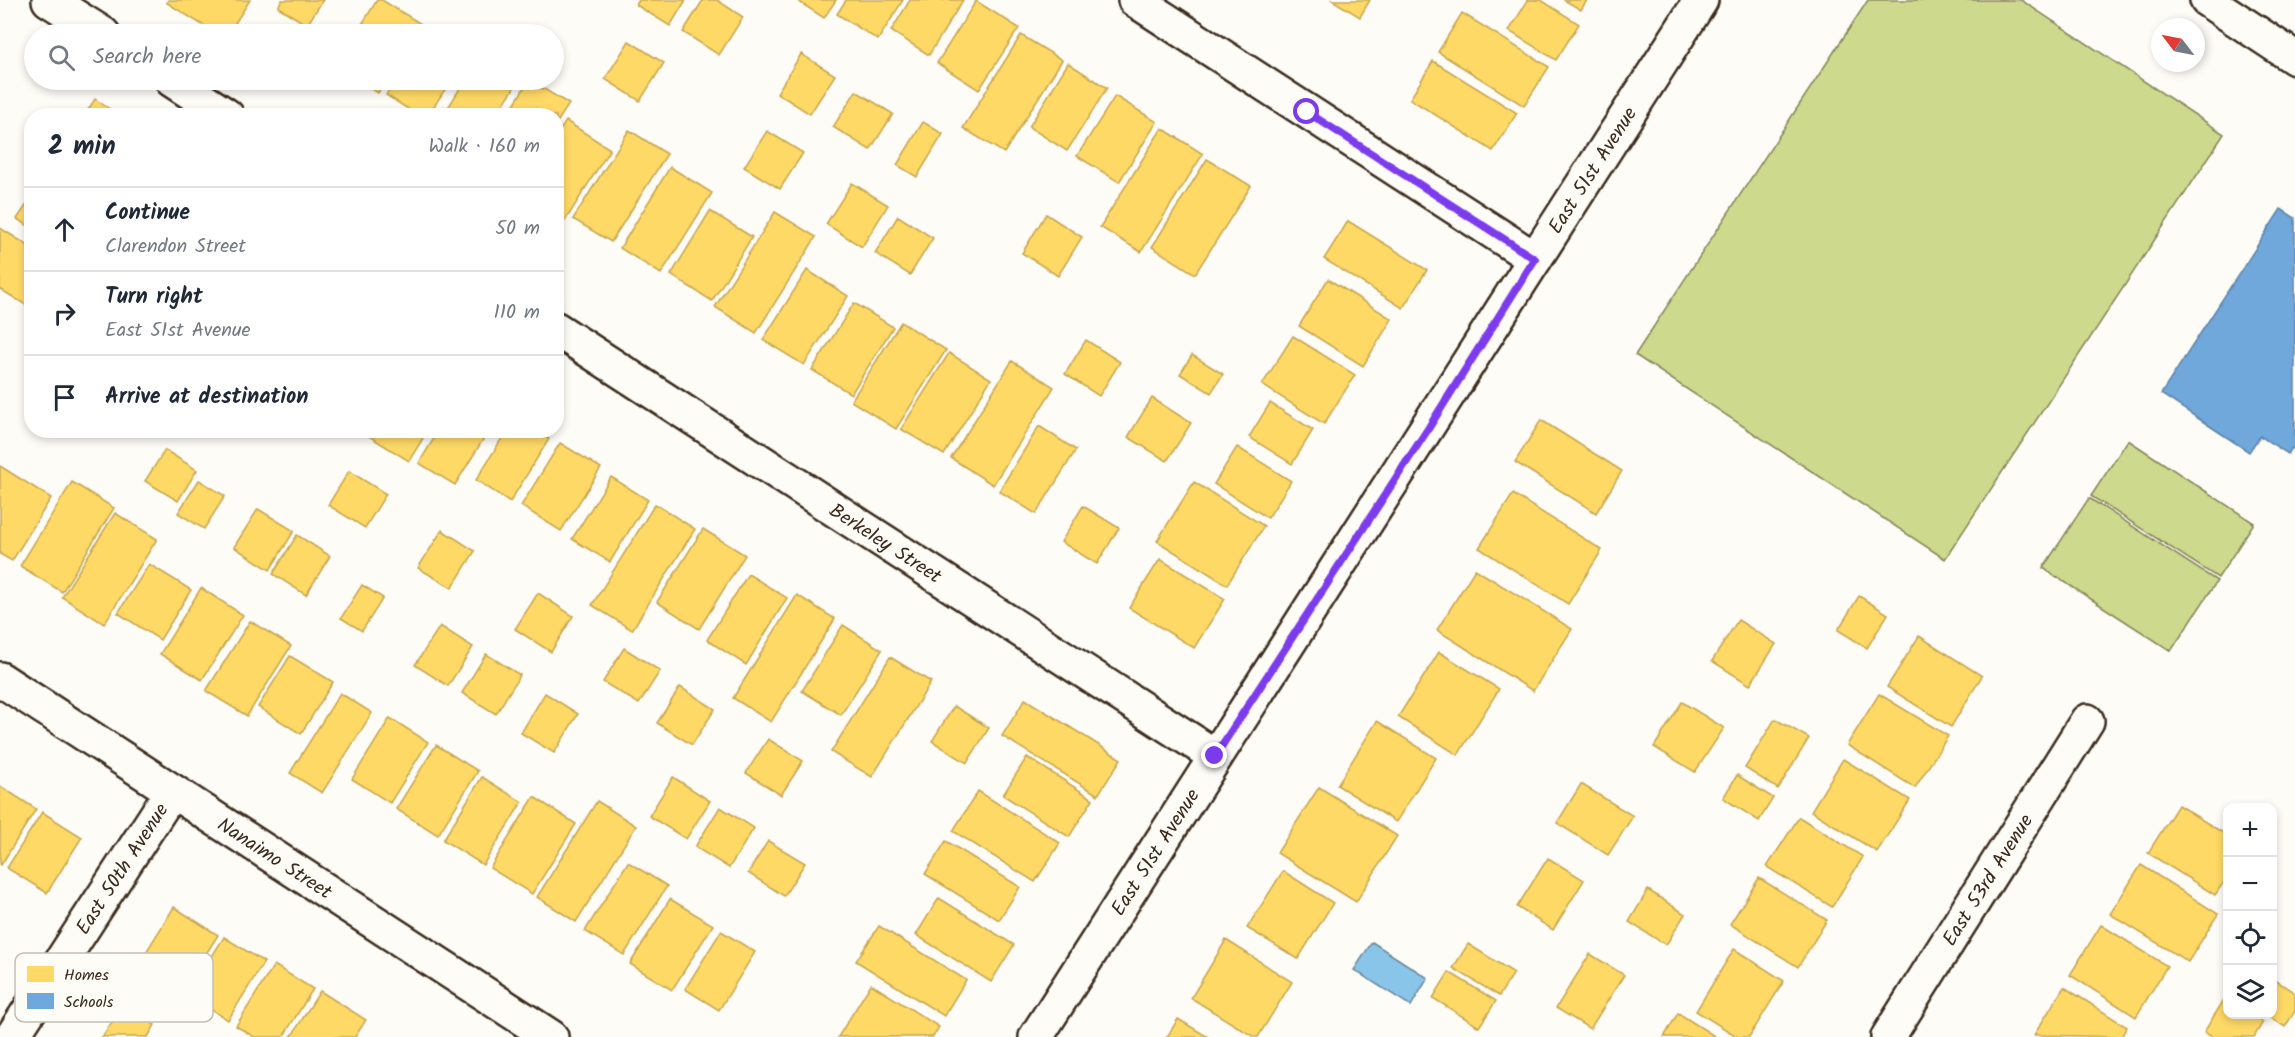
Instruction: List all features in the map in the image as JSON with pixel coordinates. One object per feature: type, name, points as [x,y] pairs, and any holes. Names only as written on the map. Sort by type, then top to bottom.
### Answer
[{"type":"street","points":[[49,0],[86,24]]},
{"type":"street","points":[[1135,0],[1535,259]]},
{"type":"street","name":"East 51st Avenue","points":[[1035,1037],[1426,432],[1701,0]]},
{"type":"street","points":[[2207,0],[2295,58]]},
{"type":"street","points":[[187,90],[215,108]]},
{"type":"street","name":"Berkeley Street","points":[[564,334],[1215,756]]},
{"type":"street","name":"Nanaimo Street","points":[[0,679],[551,1037]]},
{"type":"street","name":"East 53rd Avenue","points":[[1888,1037],[2087,721]]},
{"type":"street","name":"East 50th Avenue","points":[[67,953],[172,791]]},
{"type":"street","name":"East 50th Avenue","points":[[12,1037],[22,1022]]},
{"type":"green space","points":[[1868,0],[2021,0],[2224,134],[1945,559],[1635,355]]},
{"type":"green space","points":[[2128,440],[2254,523],[2218,578],[2091,496]]},
{"type":"green space","points":[[2089,498],[2217,581],[2171,651],[2043,568]]},
{"type":"water","points":[[1372,942],[1428,978],[1411,1006],[1354,970]]},
{"type":"building: Homes","points":[[168,0],[250,0],[234,24],[201,24],[167,3]]},
{"type":"building: Homes","points":[[282,0],[323,0],[308,24],[278,7]]},
{"type":"building: Homes","points":[[377,0],[382,0],[421,24],[362,24]]},
{"type":"building: Homes","points":[[639,0],[686,0],[670,26],[636,5]]},
{"type":"building: Homes","points":[[703,0],[717,0],[743,17],[719,55],[683,32]]},
{"type":"building: Homes","points":[[796,0],[836,0],[824,18]]},
{"type":"building: Homes","points":[[846,0],[903,0],[878,40],[837,14]]},
{"type":"building: Homes","points":[[910,0],[963,0],[929,55],[891,31]]},
{"type":"building: Homes","points":[[1332,0],[1370,0],[1360,17]]},
{"type":"building: Homes","points":[[1528,0],[1541,0],[1579,24],[1556,60],[1509,31]]},
{"type":"building: Homes","points":[[1564,0],[1587,0],[1581,10]]},
{"type":"building: Homes","points":[[976,1],[1019,28],[979,90],[937,63]]},
{"type":"building: Homes","points":[[1462,13],[1549,67],[1524,106],[1438,52]]},
{"type":"building: Homes","points":[[1021,35],[1062,60],[1004,153],[963,128]]},
{"type":"building: Homes","points":[[629,41],[664,63],[640,101],[605,79]]},
{"type":"building: Homes","points":[[801,54],[835,75],[810,114],[777,93]]},
{"type":"building: Homes","points":[[1433,61],[1517,113],[1493,151],[1410,99]]},
{"type":"building: Homes","points":[[1068,63],[1107,88],[1067,151],[1029,127]]},
{"type":"building: Homes","points":[[389,90],[445,90],[433,108],[406,108],[386,95]]},
{"type":"building: Homes","points":[[459,90],[513,90],[501,108],[448,108]]},
{"type":"building: Homes","points":[[523,90],[546,90],[569,104],[564,112],[564,108],[512,108]]},
{"type":"building: Homes","points":[[856,91],[893,114],[870,150],[833,127]]},
{"type":"building: Homes","points":[[1115,96],[1157,122],[1119,182],[1077,156]]},
{"type":"building: Homes","points":[[95,99],[108,108],[89,108]]},
{"type":"building: Homes","points":[[566,121],[610,149],[565,221],[564,220],[564,124]]},
{"type":"building: Homes","points":[[923,122],[943,134],[917,177],[897,165]]},
{"type":"building: Homes","points":[[1162,128],[1203,154],[1141,252],[1100,227]]},
{"type":"building: Homes","points":[[629,130],[667,154],[611,242],[573,219]]},
{"type":"building: Homes","points":[[767,131],[803,153],[780,189],[744,167]]},
{"type":"building: Homes","points":[[1207,159],[1251,186],[1195,274],[1152,247]]},
{"type":"building: Homes","points":[[670,167],[712,193],[661,274],[620,248]]},
{"type":"building: Homes","points":[[852,183],[888,205],[862,247],[826,224]]},
{"type":"building: Homes","points":[[24,209],[24,223],[17,219]]},
{"type":"building: Homes","points":[[710,211],[752,237],[712,301],[671,275]]},
{"type":"building: Homes","points":[[775,212],[816,237],[756,333],[715,307]]},
{"type":"building: Homes","points":[[1046,214],[1082,237],[1058,276],[1022,253]]},
{"type":"building: Homes","points":[[898,216],[933,238],[910,275],[875,253]]},
{"type":"building: Homes","points":[[1348,221],[1427,270],[1403,308],[1324,259]]},
{"type":"building: Homes","points":[[0,228],[24,243],[24,304],[0,289]]},
{"type":"building: Homes","points":[[807,270],[848,296],[804,365],[763,340]]},
{"type":"building: Homes","points":[[1328,279],[1392,319],[1363,366],[1299,326]]},
{"type":"building: Homes","points":[[854,303],[893,327],[851,394],[812,370]]},
{"type":"building: Homes","points":[[901,322],[946,350],[896,429],[851,401]]},
{"type":"building: Homes","points":[[1293,336],[1355,375],[1324,424],[1262,385]]},
{"type":"building: Homes","points":[[1086,340],[1120,362],[1099,396],[1065,374]]},
{"type":"building: Homes","points":[[949,353],[991,379],[944,455],[901,429]]},
{"type":"building: Homes","points":[[1192,355],[1223,374],[1211,393],[1180,374]]},
{"type":"building: Homes","points":[[1012,361],[1054,387],[993,485],[951,458]]},
{"type":"building: Homes","points":[[1152,398],[1191,423],[1167,461],[1128,437]]},
{"type":"building: Homes","points":[[1270,403],[1313,430],[1292,464],[1249,437]]},
{"type":"building: Homes","points":[[1541,420],[1622,471],[1596,513],[1515,462]]},
{"type":"building: Homes","points":[[1039,426],[1076,450],[1036,514],[999,491]]},
{"type":"building: Homes","points":[[372,438],[423,438],[409,461]]},
{"type":"building: Homes","points":[[434,438],[484,438],[455,485],[419,463]]},
{"type":"building: Homes","points":[[502,438],[549,439],[510,502],[476,480]]},
{"type":"building: Homes","points":[[560,443],[601,468],[561,531],[521,506]]},
{"type":"building: Homes","points":[[1237,447],[1291,481],[1268,518],[1214,484]]},
{"type":"building: Homes","points":[[165,450],[197,470],[178,501],[145,481]]},
{"type":"building: Homes","points":[[0,466],[51,498],[12,561],[0,554]]},
{"type":"building: Homes","points":[[349,471],[386,494],[365,528],[328,505]]},
{"type":"building: Homes","points":[[611,477],[648,500],[610,562],[572,539]]},
{"type":"building: Homes","points":[[199,480],[225,496],[204,529],[178,513]]},
{"type":"building: Homes","points":[[72,482],[114,508],[62,592],[20,566]]},
{"type":"building: Homes","points":[[1194,482],[1264,526],[1227,585],[1157,541]]},
{"type":"building: Homes","points":[[1513,494],[1602,550],[1568,604],[1479,548]]},
{"type":"building: Homes","points":[[655,504],[695,529],[632,630],[592,605]]},
{"type":"building: Homes","points":[[1083,506],[1119,528],[1097,564],[1061,542]]},
{"type":"building: Homes","points":[[258,509],[294,531],[270,570],[234,547]]},
{"type":"building: Homes","points":[[115,513],[157,539],[104,624],[62,597]]},
{"type":"building: Homes","points":[[703,529],[745,555],[699,629],[657,602]]},
{"type":"building: Homes","points":[[442,530],[475,551],[452,588],[418,568]]},
{"type":"building: Homes","points":[[297,535],[330,556],[306,595],[273,574]]},
{"type":"building: Homes","points":[[1160,559],[1225,599],[1194,648],[1129,608]]},
{"type":"building: Homes","points":[[149,564],[191,590],[160,640],[118,613]]},
{"type":"building: Homes","points":[[1475,569],[1572,629],[1533,691],[1437,630]]},
{"type":"building: Homes","points":[[748,574],[787,598],[746,665],[707,640]]},
{"type":"building: Homes","points":[[362,585],[383,598],[362,631],[341,618]]},
{"type":"building: Homes","points":[[201,588],[243,615],[202,680],[160,654]]},
{"type":"building: Homes","points":[[538,593],[573,616],[551,652],[515,629]]},
{"type":"building: Homes","points":[[797,595],[835,619],[771,722],[733,698]]},
{"type":"building: Homes","points":[[1859,596],[1888,614],[1867,648],[1838,630]]},
{"type":"building: Homes","points":[[1738,620],[1776,644],[1750,685],[1712,661]]},
{"type":"building: Homes","points":[[250,621],[291,646],[247,716],[206,691]]},
{"type":"building: Homes","points":[[843,625],[882,650],[841,715],[802,691]]},
{"type":"building: Homes","points":[[440,626],[473,647],[448,686],[415,665]]},
{"type":"building: Homes","points":[[1919,636],[1982,676],[1951,727],[1887,687]]},
{"type":"building: Homes","points":[[624,648],[660,671],[639,704],[603,682]]},
{"type":"building: Homes","points":[[1439,652],[1499,689],[1458,755],[1398,717]]},
{"type":"building: Homes","points":[[486,654],[520,675],[496,714],[462,693]]},
{"type":"building: Homes","points":[[290,656],[333,682],[301,734],[258,707]]},
{"type":"building: Homes","points":[[890,657],[931,682],[872,777],[831,752]]},
{"type":"building: Homes","points":[[680,687],[715,709],[692,745],[657,723]]},
{"type":"building: Homes","points":[[340,693],[372,713],[322,793],[290,773]]},
{"type":"building: Homes","points":[[545,693],[578,714],[554,753],[521,733]]},
{"type":"building: Homes","points":[[1879,694],[1948,736],[1915,788],[1847,745]]},
{"type":"building: Homes","points":[[1025,699],[1121,759],[1098,795],[1002,736]]},
{"type":"building: Homes","points":[[1682,702],[1724,728],[1695,772],[1654,747]]},
{"type":"building: Homes","points":[[954,706],[989,728],[967,763],[932,741]]},
{"type":"building: Homes","points":[[390,718],[428,742],[390,803],[352,779]]},
{"type":"building: Homes","points":[[1775,719],[1809,738],[1778,789],[1745,768]]},
{"type":"building: Homes","points":[[1377,721],[1436,758],[1396,822],[1337,785]]},
{"type":"building: Homes","points":[[768,739],[803,761],[781,795],[746,773]]},
{"type":"building: Homes","points":[[436,745],[478,771],[438,835],[396,809]]},
{"type":"building: Homes","points":[[1027,757],[1093,799],[1069,837],[1003,795]]},
{"type":"building: Homes","points":[[1843,759],[1910,800],[1877,852],[1811,811]]},
{"type":"building: Homes","points":[[1737,775],[1773,798],[1759,821],[1723,798]]},
{"type":"building: Homes","points":[[482,777],[522,802],[483,865],[443,840]]},
{"type":"building: Homes","points":[[673,777],[710,801],[686,839],[649,816]]},
{"type":"building: Homes","points":[[1581,784],[1633,816],[1608,855],[1557,823]]},
{"type":"building: Homes","points":[[0,786],[36,809],[1,865],[0,864]]},
{"type":"building: Homes","points":[[1319,787],[1397,836],[1356,902],[1277,853]]},
{"type":"building: Homes","points":[[978,791],[1060,843],[1035,882],[953,831]]},
{"type":"building: Homes","points":[[534,797],[576,824],[532,894],[490,868]]},
{"type":"building: Homes","points":[[597,801],[636,826],[576,922],[537,897]]},
{"type":"building: Homes","points":[[2178,805],[2223,833],[2223,883],[2215,895],[2148,853]]},
{"type":"building: Homes","points":[[720,807],[754,828],[729,868],[695,847]]},
{"type":"building: Homes","points":[[42,812],[82,837],[47,893],[7,868]]},
{"type":"building: Homes","points":[[1799,817],[1863,857],[1832,907],[1767,867]]},
{"type":"building: Homes","points":[[768,841],[805,863],[784,896],[748,873]]},
{"type":"building: Homes","points":[[946,841],[1020,887],[999,920],[925,874]]},
{"type":"building: Homes","points":[[1548,858],[1584,880],[1553,930],[1517,907]]},
{"type":"building: Homes","points":[[628,862],[667,886],[624,955],[585,931]]},
{"type":"building: Homes","points":[[2141,865],[2218,914],[2188,962],[2110,914]]},
{"type":"building: Homes","points":[[1283,871],[1333,903],[1298,959],[1247,928]]},
{"type":"building: Homes","points":[[1759,878],[1827,920],[1798,967],[1730,924]]},
{"type":"building: Homes","points":[[1648,890],[1685,914],[1666,945],[1629,922]]},
{"type":"building: Homes","points":[[939,898],[1014,945],[991,982],[916,935]]},
{"type":"building: Homes","points":[[670,899],[713,925],[672,990],[630,964]]},
{"type":"building: Homes","points":[[174,907],[218,935],[207,953],[145,953]]},
{"type":"building: Homes","points":[[2101,925],[2167,966],[2136,1017],[2070,975]]},
{"type":"building: Homes","points":[[879,926],[966,980],[944,1016],[856,961]]},
{"type":"building: Homes","points":[[721,931],[755,952],[719,1010],[685,989]]},
{"type":"building: Homes","points":[[224,937],[264,962],[228,1020],[213,1011],[213,955]]},
{"type":"building: Homes","points":[[1226,940],[1292,982],[1258,1037],[1254,1037],[1191,998]]},
{"type":"building: Homes","points":[[1468,944],[1514,973],[1499,996],[1453,968]]},
{"type":"building: Homes","points":[[1734,949],[1784,981],[1749,1037],[1738,1037],[1696,1011]]},
{"type":"building: Homes","points":[[1590,954],[1624,975],[1590,1029],[1556,1008]]},
{"type":"building: Homes","points":[[274,965],[313,989],[283,1037],[254,1037],[236,1026]]},
{"type":"building: Homes","points":[[1449,972],[1496,1001],[1479,1027],[1433,998]]},
{"type":"building: Homes","points":[[2277,981],[2295,993],[2295,1011],[2285,1027],[2273,1019],[2277,1019]]},
{"type":"building: Homes","points":[[871,984],[939,1027],[933,1037],[838,1037]]},
{"type":"building: Homes","points":[[2064,987],[2127,1027],[2121,1037],[2034,1035]]},
{"type":"building: Homes","points":[[320,991],[366,1020],[355,1037],[291,1037]]},
{"type":"building: Homes","points":[[2223,1001],[2223,1019],[2258,1019],[2263,1022],[2254,1037],[2212,1037],[2204,1032]]},
{"type":"building: Homes","points":[[1678,1013],[1716,1037],[1664,1037]]},
{"type":"building: Homes","points":[[1178,1019],[1208,1037],[1167,1037]]},
{"type":"building: Homes","points":[[112,1022],[150,1022],[155,1025],[148,1037],[102,1037]]},
{"type":"building: Schools","points":[[2281,209],[2295,218],[2295,450],[2292,448],[2288,454],[2260,436],[2249,452],[2161,394]]},
{"type":"route","points":[[1215,756],[1426,432],[1482,339],[1535,259],[1307,112]]}]
